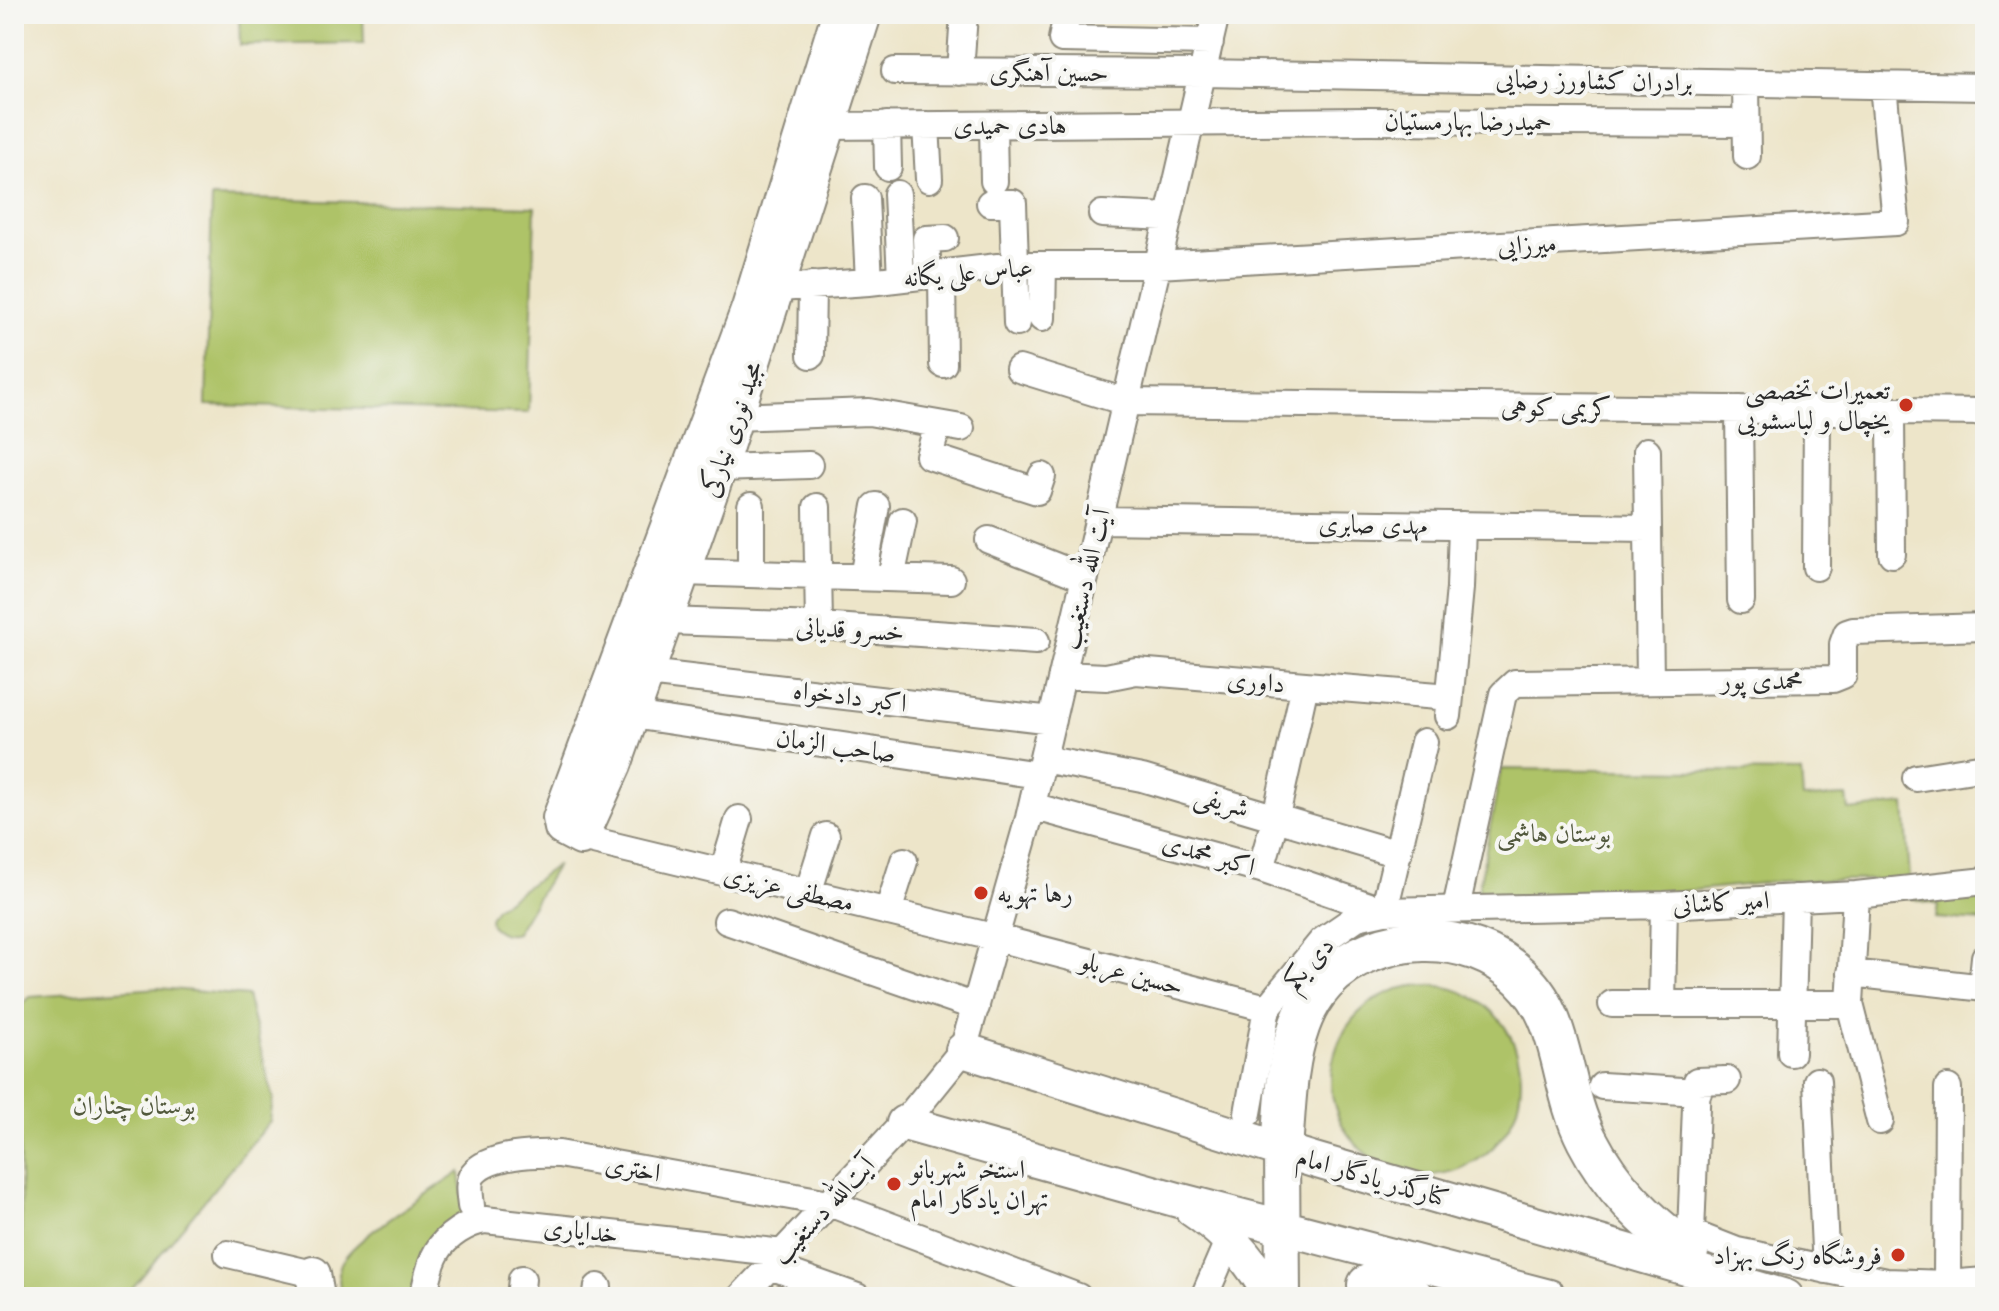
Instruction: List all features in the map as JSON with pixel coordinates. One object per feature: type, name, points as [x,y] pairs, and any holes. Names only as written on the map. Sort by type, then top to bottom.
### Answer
[{"type":"highway","points":[[1282,1150],[1294,1036],[1304,1010],[1322,986],[1345,964],[1390,944],[1418,939],[1449,941],[1496,957],[1516,972],[1537,995],[1551,1023],[1572,1107],[1588,1142],[1631,1204],[1655,1228],[1689,1243]]},
{"type":"highway","points":[[1360,1291],[1413,1297]]},
{"type":"main road","name":"مجید نوری نیارکی","points":[[570,828],[614,765],[735,417],[795,286],[817,123],[839,14]]},
{"type":"main road","name":"مجید نوری نیارکی","points":[[570,828],[749,308],[817,123],[864,14]]},
{"type":"main road","name":"کنارگذر یادگار امام","points":[[963,1050],[1282,1150],[1786,1297]]},
{"type":"main road","points":[[904,1123],[1178,1200],[1549,1297]]},
{"type":"main road","points":[[1282,1150],[1283,1297]]},
{"type":"main road","points":[[1178,1200],[1229,1239],[1261,1277],[1271,1297]]},
{"type":"main road","points":[[1360,1291],[1393,1274],[1452,1270]]},
{"type":"street","points":[[960,72],[964,14]]},
{"type":"street","name":"آیت الله دستغیب","points":[[904,1123],[963,1050],[997,938],[1032,806],[1216,14]]},
{"type":"street","points":[[1064,27],[1210,42]]},
{"type":"street","name":"حسین آهنگری","points":[[895,71],[1203,73]]},
{"type":"street","name":"برادران کشاورز رضایی","points":[[1203,73],[1985,87]]},
{"type":"street","points":[[1746,83],[1747,156]]},
{"type":"street","name":"میرزایی","points":[[1158,265],[1896,222],[1883,85]]},
{"type":"street","name":"هادی حمیدی","points":[[817,123],[1191,123]]},
{"type":"street","name":"حمیدرضا بهارمستیان","points":[[1191,123],[1746,123]]},
{"type":"street","points":[[887,125],[888,167]]},
{"type":"street","points":[[926,125],[929,179]]},
{"type":"street","points":[[993,125],[992,192],[1013,203],[1015,265],[1030,321],[1043,265]]},
{"type":"street","points":[[897,194],[901,278]]},
{"type":"street","points":[[865,198],[869,282]]},
{"type":"street","points":[[1102,214],[1169,217]]},
{"type":"street","points":[[943,364],[935,275],[926,239],[945,238]]},
{"type":"street","name":"عباس علی یگانه","points":[[795,286],[869,282],[1015,265],[1158,265]]},
{"type":"street","points":[[795,286],[811,355]]},
{"type":"street","name":"کریمی کوهی","points":[[1019,369],[1126,402],[1985,412]]},
{"type":"street","points":[[1647,408],[1650,681]]},
{"type":"street","points":[[1739,409],[1741,600]]},
{"type":"street","points":[[1816,567],[1817,410]]},
{"type":"street","points":[[735,417],[869,412],[949,426],[929,456],[1037,491],[1042,476]]},
{"type":"street","points":[[1891,412],[1892,554]]},
{"type":"street","points":[[719,468],[809,465]]},
{"type":"street","points":[[751,506],[751,574]]},
{"type":"street","points":[[863,577],[876,506]]},
{"type":"street","points":[[817,507],[819,626]]},
{"type":"street","name":"مهدی صابری","points":[[1099,520],[1648,528]]},
{"type":"street","points":[[891,578],[903,521]]},
{"type":"street","name":"داوری","points":[[1062,675],[1106,677],[1136,671],[1305,685],[1449,702],[1460,588],[1462,525]]},
{"type":"street","points":[[989,540],[1085,578]]},
{"type":"street","points":[[682,572],[951,580]]},
{"type":"street","name":"خسرو قدیانی","points":[[665,621],[819,626],[1036,641]]},
{"type":"street","name":"محمدی پور","points":[[1456,908],[1503,694],[1515,683],[1833,679],[1843,675],[1843,644],[1847,633],[1985,627]]},
{"type":"street","name":"اکبر دادخواه","points":[[647,673],[1052,720]]},
{"type":"street","points":[[1261,869],[1305,685]]},
{"type":"street","name":"صاحب الزمان","points":[[632,715],[1041,767]]},
{"type":"street","points":[[1384,911],[1424,742]]},
{"type":"street","name":"شریفی","points":[[1041,767],[1142,778],[1398,854]]},
{"type":"street","points":[[1916,778],[1985,767]]},
{"type":"street","name":"اکبر محمدی","points":[[1032,806],[1261,869],[1384,911]]},
{"type":"street","points":[[723,872],[739,819]]},
{"type":"street","name":"مصطفی عزیزی","points":[[570,828],[723,872],[997,938]]},
{"type":"street","points":[[808,893],[826,836]]},
{"type":"street","points":[[888,912],[904,861]]},
{"type":"street","name":"امیر کاشانی","points":[[1456,908],[1664,905],[1856,895],[1985,881]]},
{"type":"street","points":[[1856,895],[1850,1004],[1880,1121]]},
{"type":"street","points":[[1791,1053],[1795,898]]},
{"type":"street","points":[[1662,1004],[1664,905]]},
{"type":"street","name":"دی یکم","points":[[1248,1113],[1267,1008],[1322,941],[1357,917],[1384,911],[1456,908]]},
{"type":"street","points":[[727,921],[976,1007]]},
{"type":"street","name":"حسین عربلو","points":[[997,938],[1267,1008]]},
{"type":"street","points":[[1851,973],[1984,988],[1985,957]]},
{"type":"street","points":[[1612,1004],[1850,1004]]},
{"type":"street","points":[[1727,1080],[1697,1081],[1689,1243],[1886,1282],[1947,1284],[1985,1281]]},
{"type":"street","points":[[1817,1081],[1826,1270]]},
{"type":"street","points":[[1602,1086],[1698,1092]]},
{"type":"street","points":[[1947,1284],[1948,1088]]},
{"type":"street","name":"آیت‌الله دستغیب","points":[[741,1297],[904,1123]]},
{"type":"street","name":"اختری","points":[[471,1206],[469,1183],[473,1175],[506,1158],[537,1153],[559,1154],[829,1203]]},
{"type":"street","points":[[829,1203],[1078,1297]]},
{"type":"street","name":"خدایاری","points":[[423,1297],[437,1252],[465,1226],[485,1220],[777,1260],[857,1297]]},
{"type":"street","points":[[1204,1297],[1229,1239]]},
{"type":"street","points":[[228,1254],[315,1285]]},
{"type":"green space","points":[[239,14],[363,14],[364,43],[240,45]]},
{"type":"green space","points":[[212,198],[535,207],[529,413],[206,405]]},
{"type":"green space","name":"بوستان هاشمی","points":[[1501,769],[1801,772],[1803,798],[1847,796],[1849,810],[1905,804],[1910,879],[1783,881],[1628,897],[1477,898]]},
{"type":"green space","points":[[557,865],[516,933],[502,933],[491,925],[490,918],[496,908]]},
{"type":"green space","points":[[1985,885],[1984,921],[1936,918],[1938,905],[1899,895]]},
{"type":"green space","points":[[1426,985],[1445,986],[1463,992],[1494,1012],[1514,1043],[1520,1061],[1520,1099],[1514,1117],[1494,1148],[1463,1168],[1445,1174],[1426,1175],[1407,1174],[1389,1168],[1358,1148],[1338,1117],[1332,1099],[1331,1080],[1332,1061],[1338,1043],[1358,1012],[1389,992],[1407,986]]},
{"type":"green space","name":"بوستان چناران","points":[[159,988],[247,996],[273,1098],[270,1121],[125,1297],[23,1297],[17,1039],[22,1004],[30,997]]},
{"type":"green space","points":[[460,1172],[465,1217],[428,1250],[417,1270],[412,1297],[341,1297],[340,1268],[352,1249],[380,1226]]},
{"type":"place","name":"تعمیرات تخصصی یخچال و لباسشویی","points":[[1906,405]]},
{"type":"place","name":"رها تهویه","points":[[981,893]]},
{"type":"place","name":"استخر شهربانو تهران یادگار امام","points":[[894,1184]]},
{"type":"place","name":"فروشگاه رنگ بهزاد","points":[[1898,1255]]}]
